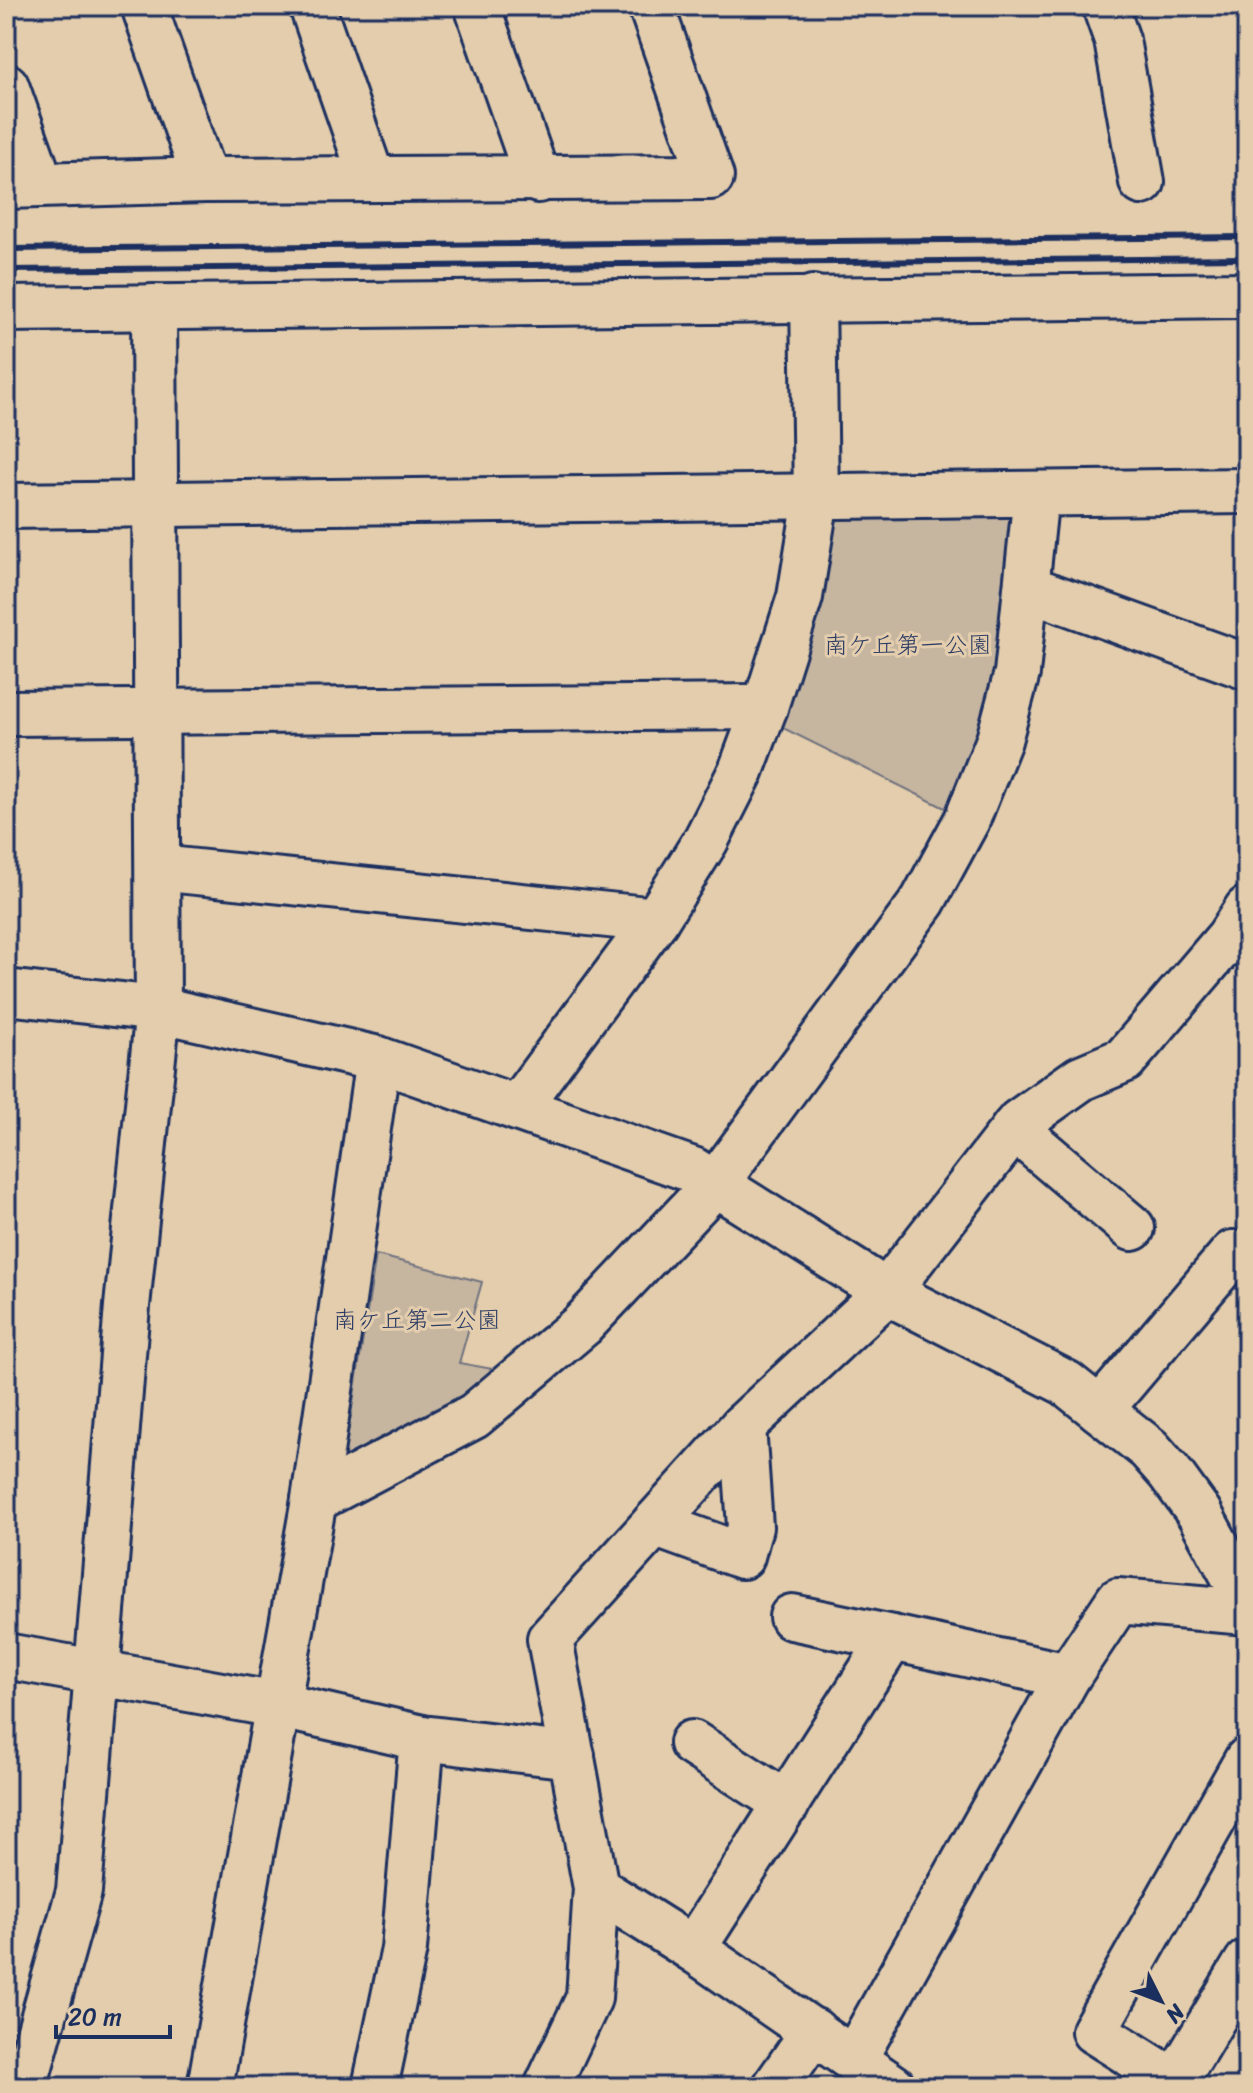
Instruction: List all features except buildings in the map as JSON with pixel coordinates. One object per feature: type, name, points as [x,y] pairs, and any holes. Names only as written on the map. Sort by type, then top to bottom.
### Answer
[{"type":"street","points":[[144,6],[205,180]]},
{"type":"street","points":[[312,6],[372,179]]},
{"type":"street","points":[[477,6],[538,180]]},
{"type":"street","points":[[6,86],[23,185],[205,180],[711,177],[651,6]]},
{"type":"street","points":[[1105,6],[1117,40],[1142,182]]},
{"type":"street","points":[[6,309],[1247,295]]},
{"type":"street","points":[[519,1105],[656,920],[706,840],[741,771],[765,707],[800,597],[816,498],[813,298]]},
{"type":"street","points":[[24,2087],[79,1891],[127,1306],[158,1009],[154,307]]},
{"type":"street","points":[[6,506],[1247,491]]},
{"type":"street","points":[[314,1500],[474,1416],[582,1325],[716,1183],[923,901],[967,820],[999,740],[1017,673],[1036,494]]},
{"type":"street","points":[[1028,588],[1247,667]]},
{"type":"street","points":[[6,713],[765,707]]},
{"type":"street","points":[[158,868],[656,920]]},
{"type":"street","points":[[547,2087],[589,1998],[596,1888],[550,1639],[743,1426],[887,1292],[1014,1128],[1081,1078],[1124,1060],[1229,937],[1247,909]]},
{"type":"street","points":[[6,992],[158,1009],[378,1059],[519,1105],[693,1170],[887,1292],[1066,1383],[1149,1449],[1170,1473],[1199,1513],[1247,1601]]},
{"type":"street","points":[[210,2087],[314,1500],[378,1059]]},
{"type":"street","points":[[1014,1128],[1132,1228]]},
{"type":"street","points":[[1100,1410],[1233,1253]]},
{"type":"street","points":[[654,1524],[742,1556],[750,1527],[743,1426]]},
{"type":"street","points":[[854,2059],[1068,1676],[1118,1601],[1247,1612]]},
{"type":"street","points":[[792,1617],[1068,1676]]},
{"type":"street","points":[[693,1949],[892,1638]]},
{"type":"street","points":[[6,1656],[277,1705],[422,1738],[572,1756]]},
{"type":"street","points":[[375,2087],[404,1949],[422,1738]]},
{"type":"street","points":[[692,1743],[787,1804]]},
{"type":"street","points":[[1247,1760],[1094,2031],[1175,2082],[1247,1962]]},
{"type":"street","points":[[596,1888],[693,1949],[893,2087]]},
{"type":"street","points":[[775,2087],[814,2031]]},
{"type":"green space","name":"南ケ丘第一公園","points":[[1008,513],[1021,523],[1003,664],[953,812],[779,726],[805,658],[818,605],[827,531],[842,515]]},
{"type":"green space","name":"南ケ丘第二公園","points":[[376,1255],[482,1282],[459,1363],[504,1371],[466,1400],[343,1466]]},
{"type":"railway","points":[[6,249],[1247,237]]},
{"type":"railway","points":[[6,270],[1247,258]]}]
